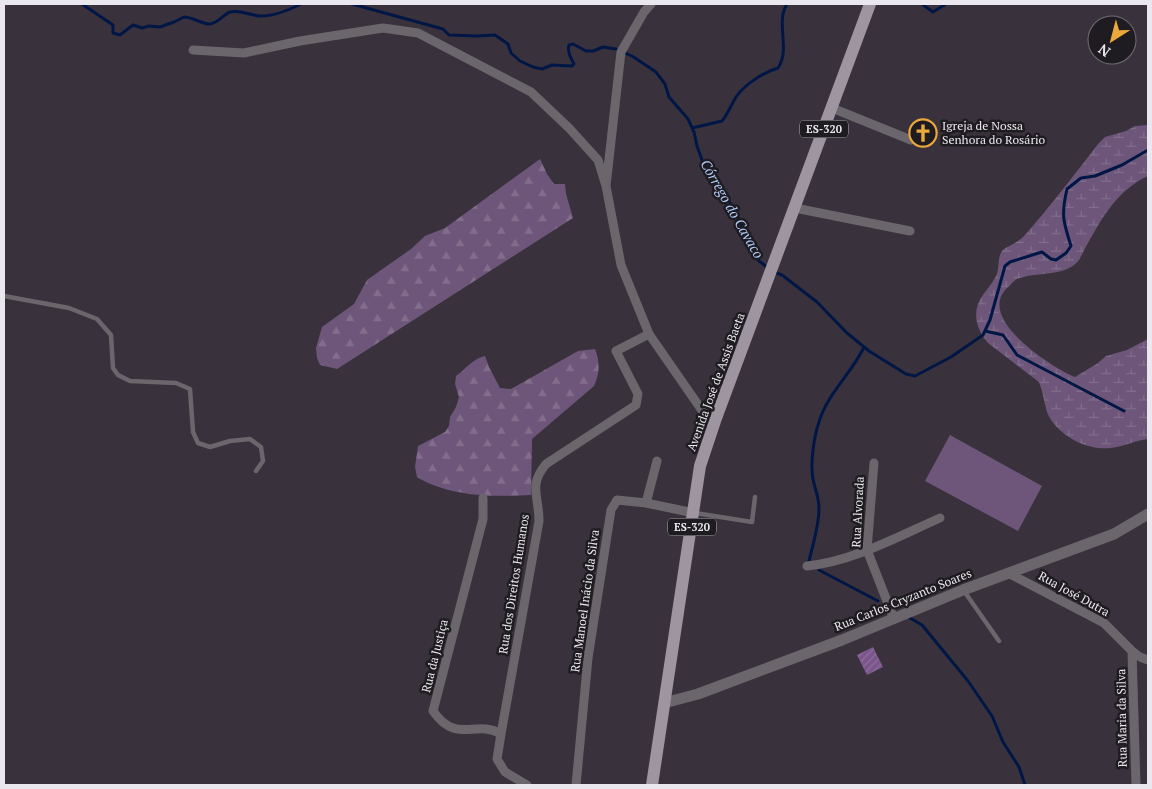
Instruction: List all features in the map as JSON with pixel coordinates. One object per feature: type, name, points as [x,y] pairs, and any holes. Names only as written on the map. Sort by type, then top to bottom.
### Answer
[{"type":"main road","name":"Avenida José de Assis Baeta","points":[[652,785],[700,466],[870,4]]},
{"type":"street","points":[[606,186],[621,52],[644,12],[651,4]]},
{"type":"street","points":[[193,50],[244,53],[300,41],[383,28],[418,33],[531,92],[569,128],[598,160],[606,186],[621,265],[649,334],[702,409],[715,421]]},
{"type":"street","points":[[832,108],[911,140]]},
{"type":"street","points":[[795,208],[910,230]]},
{"type":"street","name":"Rua dos Direitos Humanos","points":[[501,734],[539,521],[539,506],[535,488],[537,475],[546,464],[636,405],[638,394],[616,351],[649,334]]},
{"type":"street","points":[[646,503],[656,461]]},
{"type":"street","name":"Rua Alvorada","points":[[874,463],[867,550],[894,618]]},
{"type":"street","name":"Rua da Justiça","points":[[483,498],[483,519],[434,711],[442,723],[456,730],[493,729],[501,734]]},
{"type":"street","name":"Rua Manoel Inácio da Silva","points":[[576,785],[588,658],[611,510],[618,500],[646,503],[694,513]]},
{"type":"street","name":"Rua Carlos Cryzanto Soares","points":[[664,703],[698,694],[842,640],[963,590],[1114,534],[1148,514]]},
{"type":"street","points":[[807,566],[829,564],[867,550],[940,518]]},
{"type":"street","name":"Rua José Dutra","points":[[1008,573],[1104,623],[1132,651],[1148,660]]},
{"type":"street","name":"Rua Maria da Silva","points":[[1132,651],[1136,785]]},
{"type":"street","points":[[501,734],[497,759],[505,772],[526,785]]},
{"type":"lane","points":[[4,296],[69,308],[97,318],[110,335],[113,368],[118,375],[130,381],[176,383],[190,389],[193,432],[198,443],[210,447],[230,441],[250,439],[261,447],[263,461],[256,471]]},
{"type":"lane","points":[[694,513],[752,522],[755,497]]},
{"type":"lane","points":[[963,590],[999,641]]},
{"type":"green space","points":[[1148,125],[1148,176],[1128,188],[1113,204],[1079,260],[1073,266],[1058,272],[1017,279],[1006,289],[1000,301],[1001,314],[1009,327],[1021,340],[1035,353],[1075,377],[1106,356],[1127,350],[1148,339],[1148,439],[1116,447],[1092,447],[1073,440],[1057,428],[1047,412],[1039,382],[988,343],[980,332],[976,320],[977,307],[996,276],[1002,251],[1024,236],[1098,144],[1105,137],[1126,131],[1135,126]]},
{"type":"green space","points":[[540,159],[554,184],[565,184],[573,218],[337,369],[320,365],[316,348],[322,327],[354,304],[367,280],[411,249],[425,236],[445,228]]},
{"type":"green space","points":[[595,349],[599,368],[594,386],[532,439],[531,495],[502,496],[458,492],[443,489],[417,477],[415,467],[418,446],[445,432],[449,426],[450,417],[459,397],[455,384],[456,376],[473,362],[485,356],[500,388],[511,389],[578,351]]},
{"type":"green space","points":[[950,435],[1042,486],[1018,531],[925,481]]},
{"type":"building","points":[[873,647],[883,667],[867,675],[857,655]]},
{"type":"waterway","name":"Córrego do Cavaco","points":[[82,4],[113,25],[113,33],[120,35],[133,25],[142,28],[149,26],[160,27],[184,17],[210,24],[230,12],[238,11],[257,16],[266,16],[301,4]]},
{"type":"waterway","name":"Córrego do Cavaco","points":[[352,4],[443,29],[449,35],[495,35],[508,44],[511,53],[520,61],[542,69],[552,65],[572,66],[574,64],[570,55],[569,45],[573,44],[586,51],[593,51],[603,47],[616,49],[632,56],[656,72],[665,84],[669,97],[688,119],[702,160],[734,209],[758,260],[769,269]]},
{"type":"waterway","points":[[692,128],[722,121],[736,97],[744,88],[761,76],[778,68],[782,61],[782,19],[787,4]]},
{"type":"waterway","points":[[922,4],[933,12],[946,4]]},
{"type":"waterway","name":"Córrego do Cavaco","points":[[774,272],[782,275],[817,302],[847,333],[869,351],[906,374],[915,376],[951,357],[983,335],[990,320],[1005,266],[1010,262],[1042,252],[1051,259],[1056,260],[1066,253],[1071,246],[1064,218],[1067,189],[1081,178],[1095,176],[1122,165],[1148,150]]},
{"type":"waterway","points":[[985,331],[1003,335],[1017,355],[1124,411]]},
{"type":"waterway","points":[[809,561],[819,515],[812,466],[817,428],[828,402],[864,347]]},
{"type":"waterway","points":[[819,570],[878,601]]},
{"type":"waterway","points":[[910,618],[922,625],[968,681],[992,716],[1003,742],[1019,767],[1025,785]]},
{"type":"place","name":"Igreja de Nossa Senhora do Rosário","points":[[923,133]]}]
